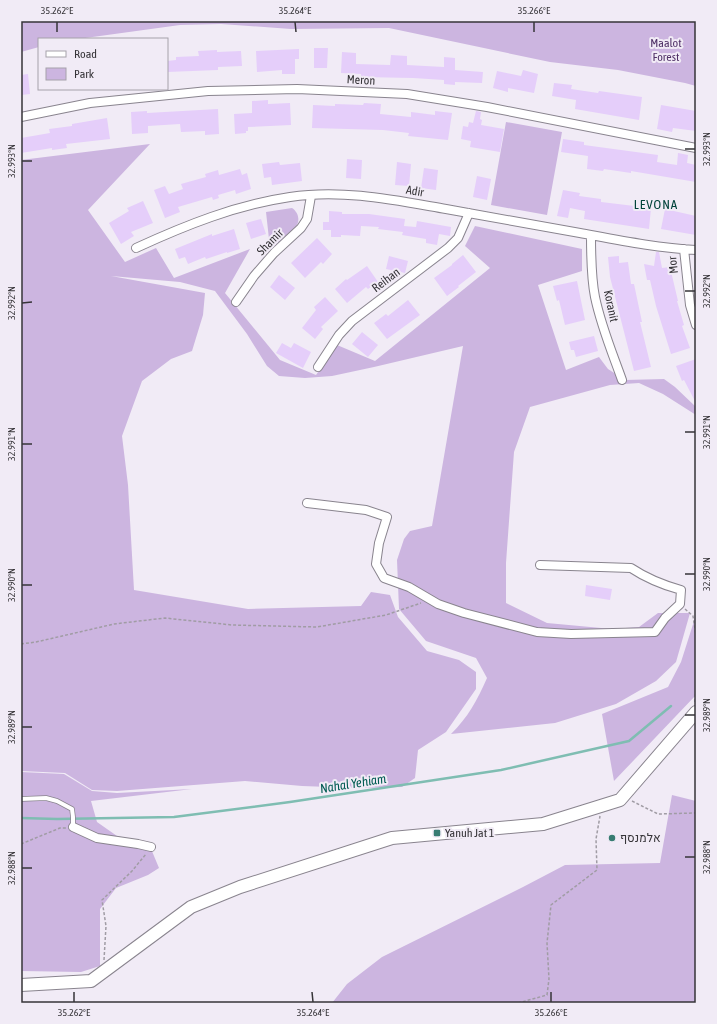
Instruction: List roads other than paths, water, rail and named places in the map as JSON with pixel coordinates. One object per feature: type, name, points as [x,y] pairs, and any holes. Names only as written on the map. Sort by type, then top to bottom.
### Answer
[{"type":"main road","points":[[21,985],[91,981],[191,906],[240,887],[392,838],[543,824],[620,800],[695,714]]},
{"type":"street","name":"Meron","points":[[21,117],[90,103],[208,91],[297,89],[399,94],[487,107],[696,148]]},
{"type":"street","name":"Adir","points":[[136,248],[174,230],[214,215],[246,206],[292,197],[338,194],[381,197],[591,235],[696,250]]},
{"type":"street","name":"Shamir","points":[[236,302],[254,276],[274,253],[302,228],[307,219],[311,196]]},
{"type":"street","name":"Reihan","points":[[318,367],[339,336],[352,321],[448,248],[458,238],[469,213]]},
{"type":"street","name":"Koranit","points":[[591,235],[595,296],[604,332],[622,380]]},
{"type":"street","name":"Mor","points":[[684,249],[690,305],[696,325]]},
{"type":"street","points":[[308,503],[366,510],[387,517],[379,543],[376,564],[384,578],[409,586],[438,604],[464,613],[537,632],[571,634],[655,632],[665,618],[680,604],[680,590],[665,586],[643,576],[631,568],[540,565]]},
{"type":"street","points":[[73,827],[97,838],[151,847]]},
{"type":"lane","points":[[21,799],[46,798],[58,800],[72,809],[74,817],[73,827]]},
{"type":"waterway","name":"Nahal Yehiam","points":[[21,818],[57,819],[174,817],[290,802],[501,770],[629,741],[671,706]]},
{"type":"place","name":"Yanuh Jat 1","points":[[437,833]]},
{"type":"place","name":"אלמנסף","points":[[612,838]]},
{"type":"district","name":"LEVONA","points":[[656,204]]},
{"type":"park label","name":"Maalot Forest","points":[[666,50]]}]
